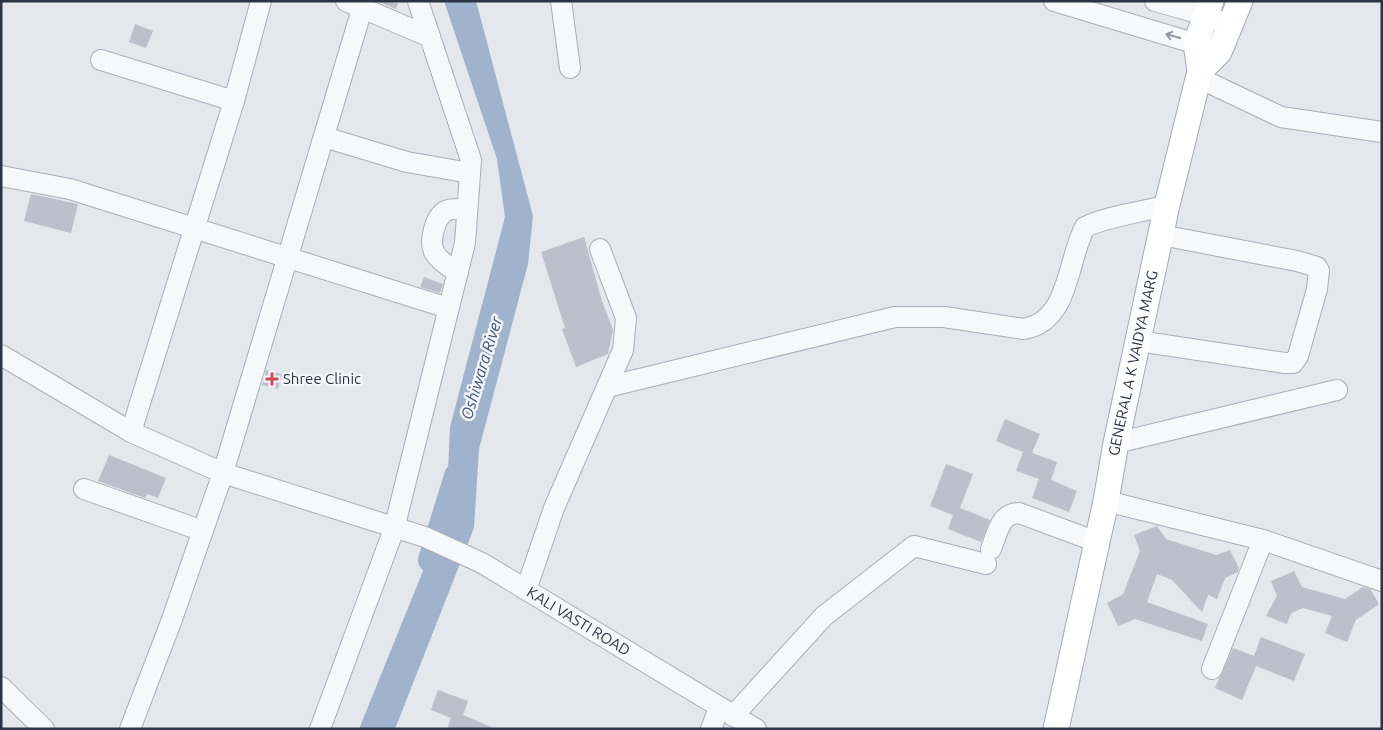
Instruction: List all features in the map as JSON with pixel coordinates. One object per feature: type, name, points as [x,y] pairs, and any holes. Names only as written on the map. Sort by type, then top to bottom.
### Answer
[{"type":"main road","points":[[1199,74],[1219,52],[1240,1]]},
{"type":"main road","name":"GENERAL A K VAIDYA MARG","points":[[1056,729],[1106,501],[1116,443],[1167,205],[1199,74],[1196,42],[1208,8]]},
{"type":"street","points":[[131,432],[234,100],[261,1]]},
{"type":"street","points":[[320,729],[394,529],[465,244],[471,160],[418,1]]},
{"type":"street","points":[[560,1],[570,68]]},
{"type":"street","points":[[1054,1],[1196,42],[1219,52]]},
{"type":"street","points":[[1155,1],[1208,8],[1230,26]]},
{"type":"street","points":[[130,729],[171,622],[223,473],[324,136],[354,5],[430,37]]},
{"type":"street","points":[[101,60],[234,100]]},
{"type":"street","points":[[1199,74],[1281,117],[1382,132]]},
{"type":"street","points":[[324,136],[407,162],[470,173]]},
{"type":"street","points":[[1,176],[70,189],[448,308]]},
{"type":"street","points":[[607,387],[894,317],[944,317],[1024,330],[1036,327],[1056,306],[1062,296],[1080,236],[1085,226],[1106,218],[1136,214],[1167,205]]},
{"type":"street","points":[[458,272],[437,257],[432,246],[432,237],[444,212],[449,209],[467,210]]},
{"type":"street","points":[[1138,341],[1247,358],[1293,363],[1298,356],[1317,289],[1319,271],[1317,267],[1297,261],[1161,235]]},
{"type":"street","points":[[526,590],[554,508],[623,350],[626,318],[600,250]]},
{"type":"street","name":"KALI VASTI ROAD","points":[[1,354],[131,432],[223,473],[394,529],[425,537],[482,563],[756,729]]},
{"type":"street","points":[[1116,443],[1337,390]]},
{"type":"street","points":[[84,489],[203,531]]},
{"type":"street","points":[[1106,501],[1263,540],[1382,581]]},
{"type":"street","points":[[711,729],[824,616],[914,546],[988,556],[1004,518],[1011,513],[1019,513],[1097,542]]},
{"type":"street","points":[[1212,669],[1263,540]]},
{"type":"street","points":[[3,692],[44,729]]},
{"type":"water","points":[[444,1],[476,1],[533,216],[528,264],[479,449],[474,528],[395,729],[359,729],[446,514],[450,427],[505,217],[497,159]]},
{"type":"building","points":[[377,1],[392,1],[398,4],[396,9]]},
{"type":"building","points":[[135,24],[153,31],[146,48],[129,42]]},
{"type":"building","points":[[31,194],[78,204],[71,233],[24,221]]},
{"type":"building","points":[[584,237],[602,301],[613,330],[608,354],[576,367],[562,329],[565,328],[541,252]]},
{"type":"building","points":[[424,277],[443,284],[440,293],[420,287]]},
{"type":"building","points":[[266,370],[282,374],[278,389],[262,385]]},
{"type":"building","points":[[1005,419],[1040,434],[1032,453],[1057,462],[1051,480],[1077,491],[1069,512],[1032,498],[1039,479],[1016,471],[1023,452],[996,441]]},
{"type":"building","points":[[109,455],[166,478],[158,498],[147,494],[145,498],[98,481]]},
{"type":"building","points":[[946,464],[973,474],[960,508],[990,520],[981,542],[948,529],[953,515],[930,506]]},
{"type":"building","points":[[1157,526],[1166,539],[1216,555],[1230,550],[1239,568],[1238,572],[1225,578],[1217,599],[1208,595],[1202,612],[1172,580],[1157,574],[1147,602],[1208,624],[1202,641],[1135,619],[1118,626],[1107,603],[1123,594],[1140,551],[1134,535]]},
{"type":"building","points":[[1294,571],[1302,587],[1345,599],[1363,587],[1370,589],[1379,604],[1356,620],[1347,642],[1325,633],[1332,616],[1303,608],[1291,613],[1287,624],[1266,616],[1277,596],[1271,581]]},
{"type":"building","points":[[1261,637],[1305,654],[1294,681],[1256,666],[1242,700],[1215,688],[1233,648],[1254,656]]},
{"type":"building","points":[[438,690],[468,701],[463,715],[496,729],[447,729],[451,718],[431,710]]},
{"type":"waterway","name":"Oshiwara River","points":[[431,560],[457,476]]},
{"type":"place","name":"Shree Clinic","points":[[272,379]]}]
